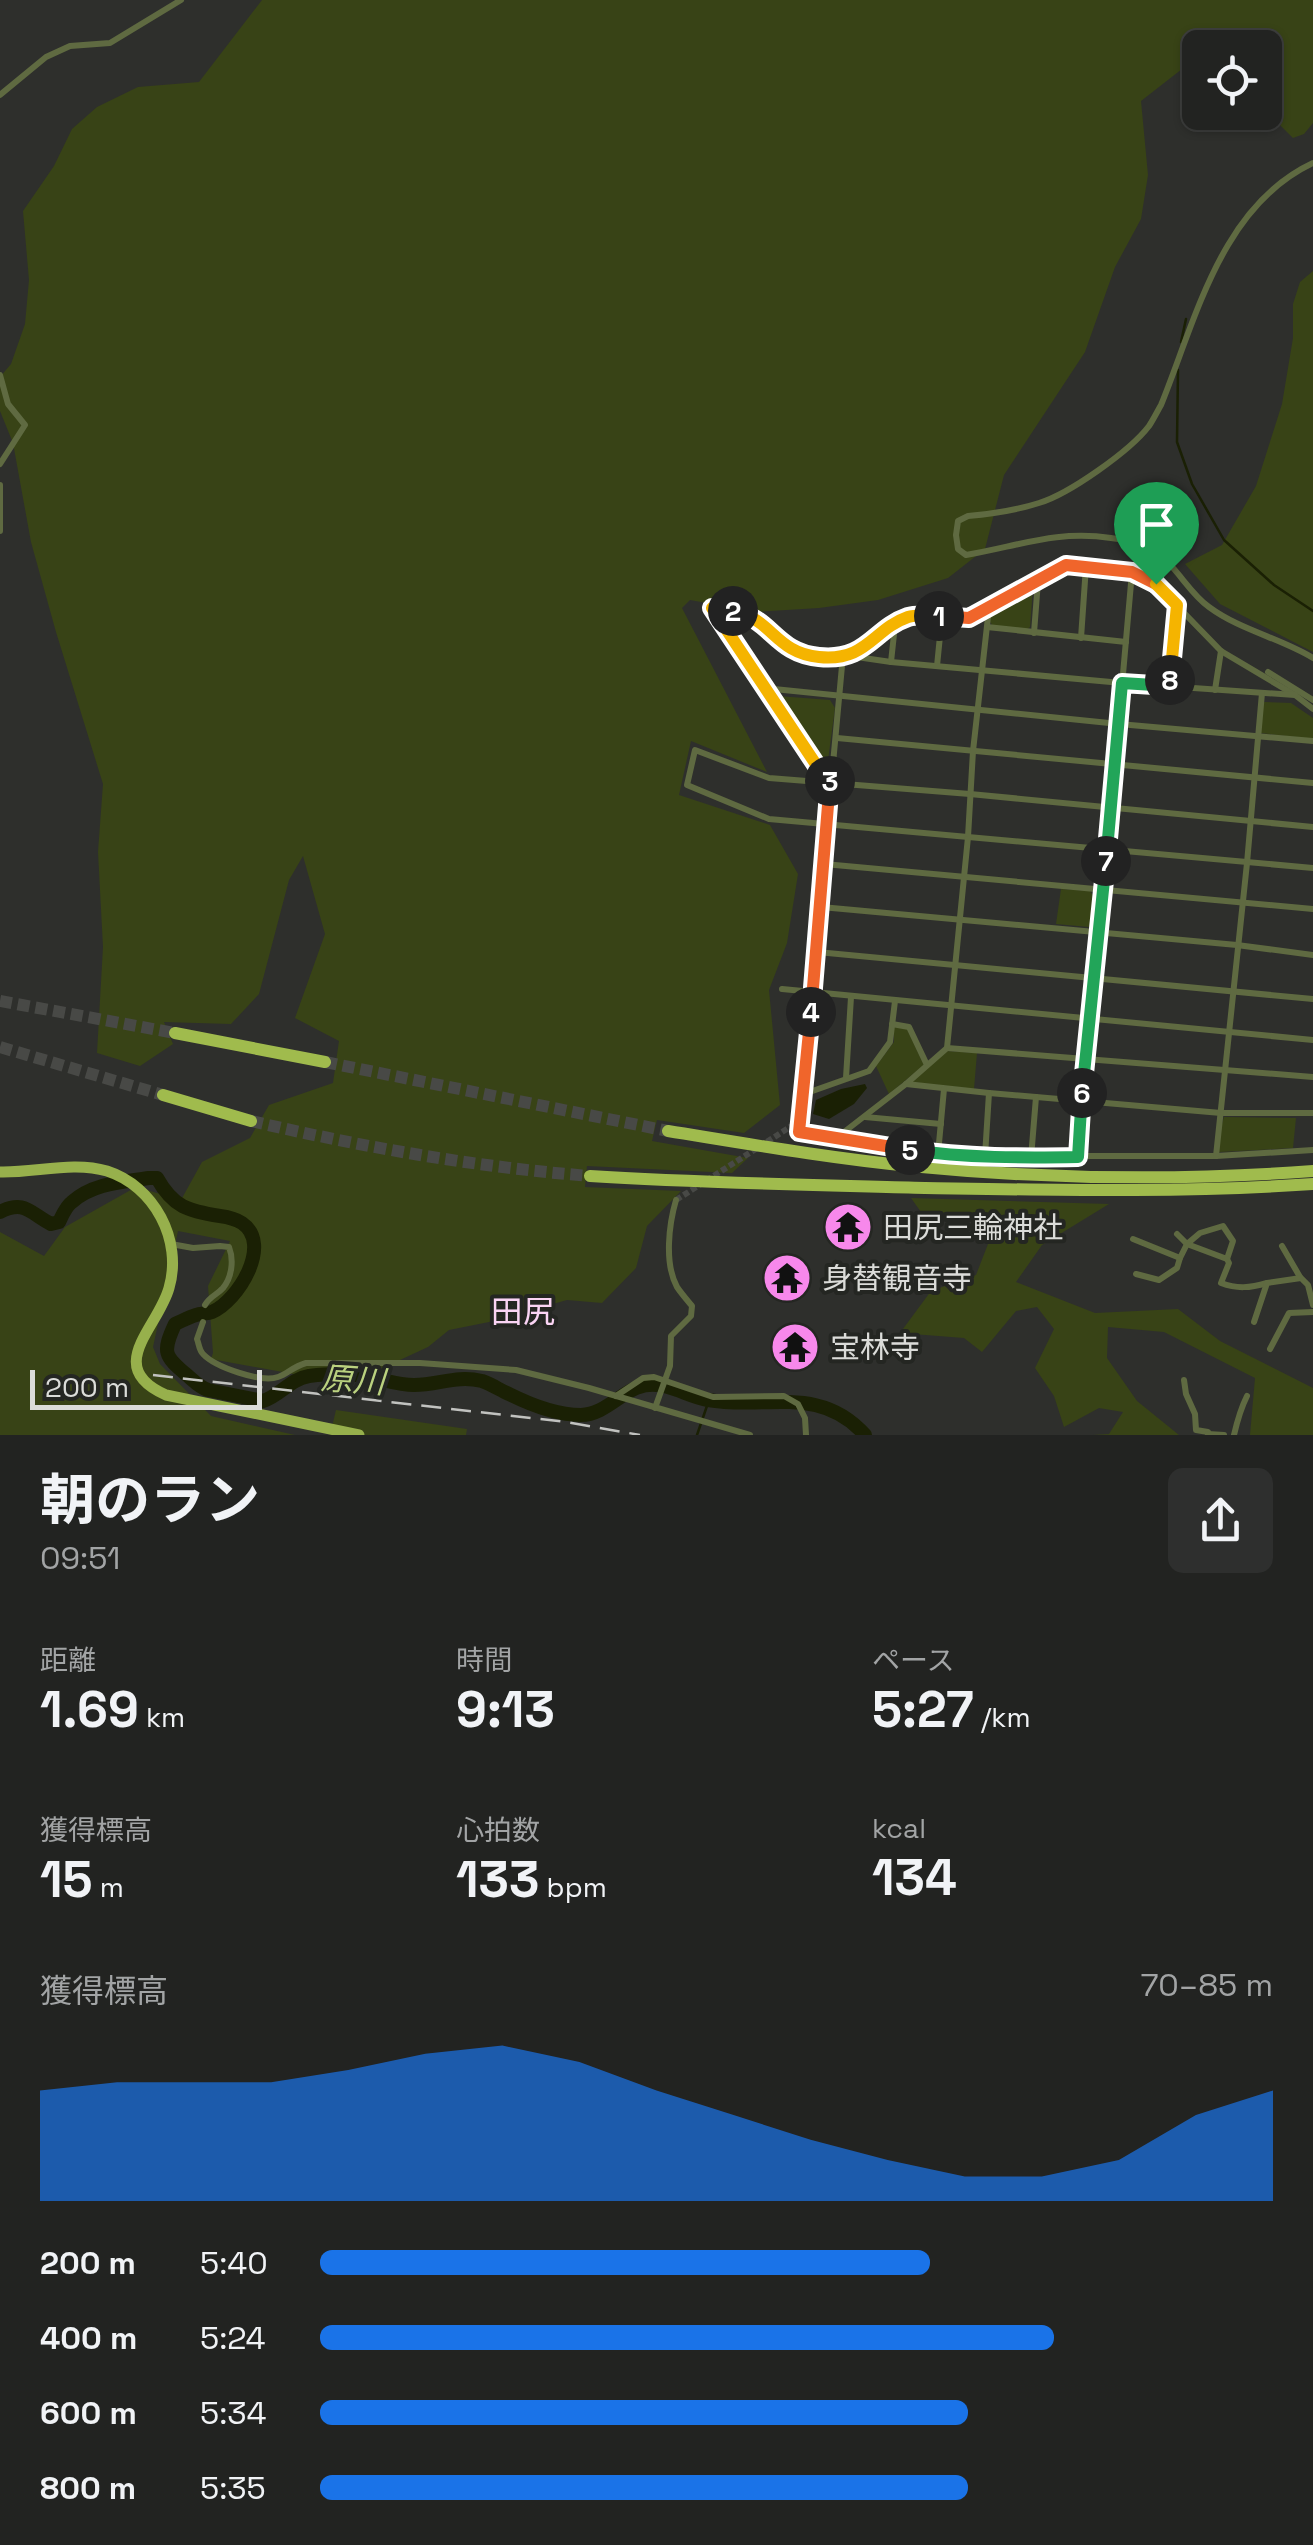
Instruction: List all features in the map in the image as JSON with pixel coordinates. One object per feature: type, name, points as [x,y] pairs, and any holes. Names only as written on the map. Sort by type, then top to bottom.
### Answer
[{"type":"highway","points":[[174,1033],[325,1062]]},
{"type":"highway","points":[[163,1095],[251,1120]]},
{"type":"highway","points":[[668,1130],[830,1156],[968,1171],[1167,1177],[1313,1171]]},
{"type":"highway","points":[[0,1172],[82,1167],[107,1171],[146,1194],[158,1210],[173,1261],[169,1289],[136,1358],[137,1372],[150,1388],[166,1395],[359,1435]]},
{"type":"highway","points":[[590,1176],[1041,1190],[1186,1190],[1313,1184]]},
{"type":"street","points":[[0,95],[46,57],[70,46],[110,43],[182,0]]},
{"type":"street","points":[[1313,163],[1294,172],[1244,221],[1223,252],[1148,427],[1060,495],[1038,504],[968,516],[958,521],[956,535],[958,549],[966,555],[1062,535],[1126,540],[1152,550],[1175,568],[1206,605],[1313,658]]},
{"type":"street","points":[[0,375],[8,404],[25,425],[0,464]]},
{"type":"street","points":[[0,484],[0,531]]},
{"type":"street","points":[[828,781],[712,608],[747,614],[789,649],[822,658],[860,652],[910,616],[969,618],[1066,565],[1132,572],[1156,584],[1221,651],[1313,709]]},
{"type":"street","points":[[1080,638],[1086,566]]},
{"type":"street","points":[[1078,1157],[1132,572]]},
{"type":"street","points":[[1034,633],[1038,580]]},
{"type":"street","points":[[1170,686],[1177,605]]},
{"type":"street","points":[[835,1139],[947,1048],[989,608]]},
{"type":"street","points":[[937,666],[942,616]]},
{"type":"street","points":[[891,662],[895,625]]},
{"type":"street","points":[[987,627],[1126,642]]},
{"type":"street","points":[[1215,690],[1221,651]]},
{"type":"street","points":[[843,655],[1122,683],[1295,695]]},
{"type":"street","points":[[843,655],[837,738],[828,781],[828,823],[799,1132],[938,1154],[1031,1158],[1216,1156],[1313,1150]]},
{"type":"street","points":[[1268,672],[1313,700]]},
{"type":"street","points":[[764,688],[1313,741]]},
{"type":"street","points":[[1216,1156],[1262,693]]},
{"type":"street","points":[[837,738],[1313,784]]},
{"type":"street","points":[[1313,827],[769,778],[695,750],[687,786],[769,819],[1313,868]]},
{"type":"street","points":[[824,864],[1313,909]]},
{"type":"street","points":[[821,907],[1313,955]]},
{"type":"street","points":[[817,952],[1313,999]]},
{"type":"street","points":[[782,989],[1313,1040]]},
{"type":"street","points":[[846,1078],[852,997]]},
{"type":"street","points":[[804,1094],[870,1071],[890,1042],[896,1001]]},
{"type":"street","points":[[892,1024],[909,1026],[927,1066]]},
{"type":"street","points":[[947,1048],[1313,1076]]},
{"type":"street","points":[[906,1084],[1221,1113],[1313,1114]]},
{"type":"street","points":[[938,1154],[944,1089]]},
{"type":"street","points":[[985,1156],[989,1093]]},
{"type":"street","points":[[1031,1158],[1036,1097]]},
{"type":"street","points":[[864,1117],[941,1124]]},
{"type":"street","points":[[655,1408],[670,1366],[672,1336],[691,1316],[692,1306],[676,1285],[669,1243],[676,1200]]},
{"type":"street","points":[[1136,1274],[1159,1280],[1177,1268],[1187,1244],[1200,1233],[1223,1226],[1234,1241],[1221,1282],[1248,1288],[1301,1278]]},
{"type":"street","points":[[1177,1234],[1187,1244],[1227,1259]]},
{"type":"street","points":[[1133,1239],[1180,1258]]},
{"type":"street","points":[[171,1244],[229,1248],[229,1276],[223,1289],[209,1298],[205,1306]]},
{"type":"street","points":[[1270,1349],[1288,1313],[1313,1308],[1308,1285],[1282,1246]]},
{"type":"street","points":[[1254,1322],[1267,1283]]},
{"type":"street","points":[[202,1322],[196,1339],[203,1354],[260,1379],[279,1377],[306,1363],[462,1365],[516,1370],[750,1435]]},
{"type":"street","points":[[616,1396],[643,1378],[654,1377],[713,1397],[784,1396],[798,1404],[805,1418],[806,1435]]},
{"type":"street","points":[[1184,1380],[1196,1430],[1224,1435]]},
{"type":"street","points":[[1234,1435],[1247,1396]]},
{"type":"green space","points":[[262,0],[1313,0],[1313,123],[1304,134],[1293,138],[1282,127],[1282,30],[1182,30],[1182,69],[1141,101],[1148,175],[1141,219],[1115,267],[1085,352],[1004,475],[985,549],[948,578],[878,600],[756,612],[690,600],[682,608],[767,772],[691,741],[679,795],[770,825],[798,874],[787,943],[769,990],[780,1105],[744,1133],[657,1120],[652,1141],[748,1158],[732,1173],[587,1166],[585,1187],[681,1191],[647,1226],[636,1268],[602,1303],[567,1300],[449,1330],[428,1347],[348,1384],[211,1359],[208,1286],[230,1241],[178,1231],[153,1347],[160,1364],[211,1416],[295,1435],[0,1435],[0,1232],[44,1256],[65,1227],[136,1187],[181,1200],[202,1162],[250,1138],[269,1105],[333,1083],[339,1041],[295,1018],[325,934],[303,856],[289,880],[259,994],[231,1024],[164,1022],[173,1044],[140,1066],[97,1053],[103,947],[98,852],[103,784],[31,542],[13,443],[0,411],[0,377],[11,364],[25,324],[29,280],[23,211],[54,166],[72,129],[97,107],[138,87],[199,82]]},
{"type":"green space","points":[[1313,271],[1313,652],[1220,604],[1185,564],[1222,545],[1256,486],[1282,404],[1293,338],[1293,304],[1300,282]]},
{"type":"green space","points":[[1033,587],[1030,627],[1025,631],[993,626],[992,611]]},
{"type":"green space","points":[[778,696],[830,700],[835,708],[827,768],[822,769],[774,700]]},
{"type":"green space","points":[[1265,702],[1291,703],[1313,718],[1313,739],[1260,733]]},
{"type":"green space","points":[[1061,889],[1090,891],[1096,900],[1089,927],[1056,924]]},
{"type":"green space","points":[[894,1027],[907,1029],[924,1065],[889,1094],[876,1066],[894,1042]]},
{"type":"green space","points":[[947,1051],[977,1053],[974,1089],[912,1082]]},
{"type":"green space","points":[[1224,1117],[1296,1118],[1293,1148],[1219,1152],[1217,1141]]},
{"type":"green space","points":[[911,1198],[1109,1204],[1042,1245],[1016,1282],[1095,1313],[1178,1309],[1220,1341],[1313,1388],[1313,1435],[1250,1435],[1255,1378],[1164,1332],[1108,1327],[1107,1358],[1137,1401],[1179,1435],[1093,1435],[1109,1434],[1123,1412],[1099,1408],[1064,1427],[1054,1396],[1035,1368],[1054,1329],[1037,1307],[1016,1311],[982,1352],[964,1338],[900,1333],[931,1291],[976,1275],[988,1244],[986,1215],[921,1212]]},
{"type":"green space","points":[[336,1410],[467,1429],[466,1435],[330,1435]]},
{"type":"shaded area","points":[[865,1084],[867,1088],[854,1104],[829,1119],[813,1114],[816,1100]]},
{"type":"waterway","points":[[1181,342],[1186,319]]},
{"type":"waterway","points":[[1178,370],[1177,442],[1192,484],[1224,540],[1274,585],[1313,611]]},
{"type":"waterway","name":"原川","points":[[0,1212],[21,1207],[51,1224],[59,1222],[70,1204],[89,1191],[119,1182],[157,1178],[182,1206],[242,1223],[251,1232],[254,1244],[241,1285],[212,1312],[175,1324],[168,1341],[167,1353],[174,1363],[208,1390],[263,1401],[296,1380],[316,1375],[356,1375],[414,1385],[473,1379],[544,1409],[581,1415],[599,1410],[632,1390],[656,1385],[708,1400],[811,1404],[848,1419],[865,1435]]},
{"type":"waterway","points":[[697,1435],[709,1400]]},
{"type":"tunnel","points":[[0,1001],[175,1033]]},
{"type":"tunnel","points":[[0,1047],[163,1095]]},
{"type":"tunnel","points":[[325,1062],[668,1131]]},
{"type":"tunnel","points":[[676,1200],[801,1120]]},
{"type":"tunnel","points":[[251,1121],[419,1155],[590,1176]]},
{"type":"railway","points":[[153,1375],[566,1422],[640,1435]]},
{"type":"place","name":"田尻三輪神社","points":[[848,1227]]},
{"type":"place","name":"身替観音寺","points":[[787,1278]]},
{"type":"place","name":"宝林寺","points":[[795,1347]]},
{"type":"district","name":"田尻","points":[[523,1312]]},
{"type":"route","points":[[1066,565],[1132,572],[1156,584],[1177,605],[1170,686],[1122,683],[1078,1157],[938,1154],[799,1132],[831,781],[824,781],[712,608],[755,618],[789,649],[832,658],[860,652],[910,616],[969,618],[1066,565]]}]
